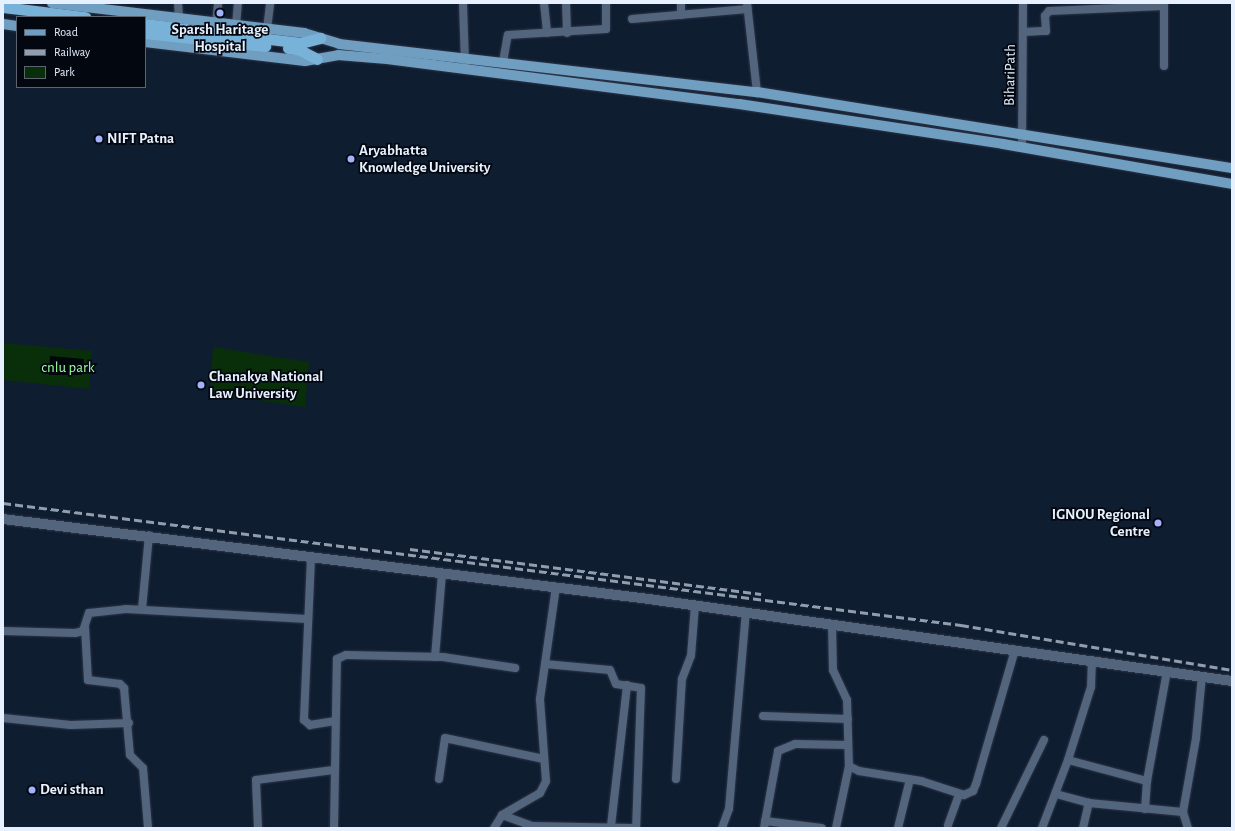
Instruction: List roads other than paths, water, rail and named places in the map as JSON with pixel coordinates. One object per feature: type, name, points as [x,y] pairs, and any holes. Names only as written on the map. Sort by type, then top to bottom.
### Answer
[{"type":"highway","points":[[3,7],[77,16]]},
{"type":"highway","points":[[3,14],[16,16]]},
{"type":"highway","points":[[146,24],[300,46],[317,59]]},
{"type":"highway","points":[[146,33],[300,46],[320,38]]},
{"type":"main road","points":[[52,3],[267,29],[320,38],[339,44],[757,92],[1022,136],[1232,168]]},
{"type":"main road","points":[[3,24],[16,26]]},
{"type":"main road","points":[[146,42],[305,61],[338,55],[465,69],[721,102],[1022,147],[1232,184]]},
{"type":"main road","points":[[338,55],[339,44]]},
{"type":"main road","points":[[589,85],[590,72]]},
{"type":"main road","points":[[721,102],[723,88]]},
{"type":"street","points":[[178,3],[178,19]]},
{"type":"street","points":[[216,24],[218,3]]},
{"type":"street","points":[[236,25],[238,3]]},
{"type":"street","points":[[267,29],[270,3]]},
{"type":"street","points":[[463,3],[466,58],[465,69]]},
{"type":"street","points":[[544,3],[547,33]]},
{"type":"street","points":[[566,3],[567,33]]},
{"type":"street","points":[[503,62],[508,35],[567,33],[606,28],[606,3]]},
{"type":"street","points":[[681,3],[682,15]]},
{"type":"street","name":"BihariPath","points":[[1022,147],[1024,32],[1023,3]]},
{"type":"street","points":[[1024,32],[1046,31],[1045,16],[1049,11],[1164,5],[1164,66]]},
{"type":"street","points":[[632,19],[682,15],[748,6],[757,92]]},
{"type":"street","points":[[3,518],[311,558],[695,605],[1232,681]]},
{"type":"street","points":[[142,610],[149,536]]},
{"type":"street","points":[[311,558],[307,619],[304,720],[310,725],[334,721]]},
{"type":"street","points":[[435,657],[442,574]]},
{"type":"street","points":[[494,828],[502,815],[540,793],[546,781],[539,710],[556,587]]},
{"type":"street","points":[[676,779],[682,679],[691,656],[695,605]]},
{"type":"street","points":[[148,828],[142,768],[130,755],[129,723],[123,685],[88,680],[85,627],[89,613],[142,610],[307,619]]},
{"type":"street","points":[[722,828],[729,808],[746,612]]},
{"type":"street","points":[[832,624],[833,670],[846,692],[849,766],[836,828]]},
{"type":"street","points":[[3,631],[75,633],[85,627]]},
{"type":"street","points":[[849,766],[859,771],[910,779],[959,794],[969,794],[976,784],[1015,650]]},
{"type":"street","points":[[334,828],[333,770],[335,672],[341,656],[435,657],[515,668]]},
{"type":"street","points":[[1042,828],[1068,760],[1091,687],[1092,660]]},
{"type":"street","points":[[545,664],[610,670],[616,684],[637,685],[643,693],[636,828]]},
{"type":"street","points":[[1146,809],[1147,781],[1167,671]]},
{"type":"street","points":[[1188,828],[1183,812],[1196,738],[1202,676]]},
{"type":"street","points":[[612,826],[627,685]]},
{"type":"street","points":[[763,716],[848,719]]},
{"type":"street","points":[[3,718],[70,725],[129,723]]},
{"type":"street","points":[[440,779],[445,738],[544,760]]},
{"type":"street","points":[[1001,828],[1044,740]]},
{"type":"street","points":[[822,828],[765,824],[778,751],[782,748],[848,745]]},
{"type":"street","points":[[1068,760],[1147,781]]},
{"type":"street","points":[[258,828],[256,780],[333,770]]},
{"type":"street","points":[[898,828],[910,779]]},
{"type":"street","points":[[948,825],[959,794]]},
{"type":"street","points":[[1056,794],[1089,803],[1183,812]]},
{"type":"street","points":[[1082,828],[1089,803]]},
{"type":"street","points":[[502,815],[533,826],[612,826],[632,828]]},
{"type":"railway","points":[[3,503],[961,625],[1232,670]]},
{"type":"railway","points":[[410,549],[761,594]]},
{"type":"place","name":"Sparsh Haritage Hospital","points":[[220,13]]},
{"type":"place","name":"NIFT Patna","points":[[99,139]]},
{"type":"place","name":"Aryabhatta Knowledge University","points":[[351,159]]},
{"type":"place","name":"Chanakya National Law University","points":[[201,385]]},
{"type":"place","name":"IGNOU Regional Centre","points":[[1158,523]]},
{"type":"place","name":"Devi sthan","points":[[32,790]]},
{"type":"park label","name":"cnlu park","points":[[68,368]]}]
